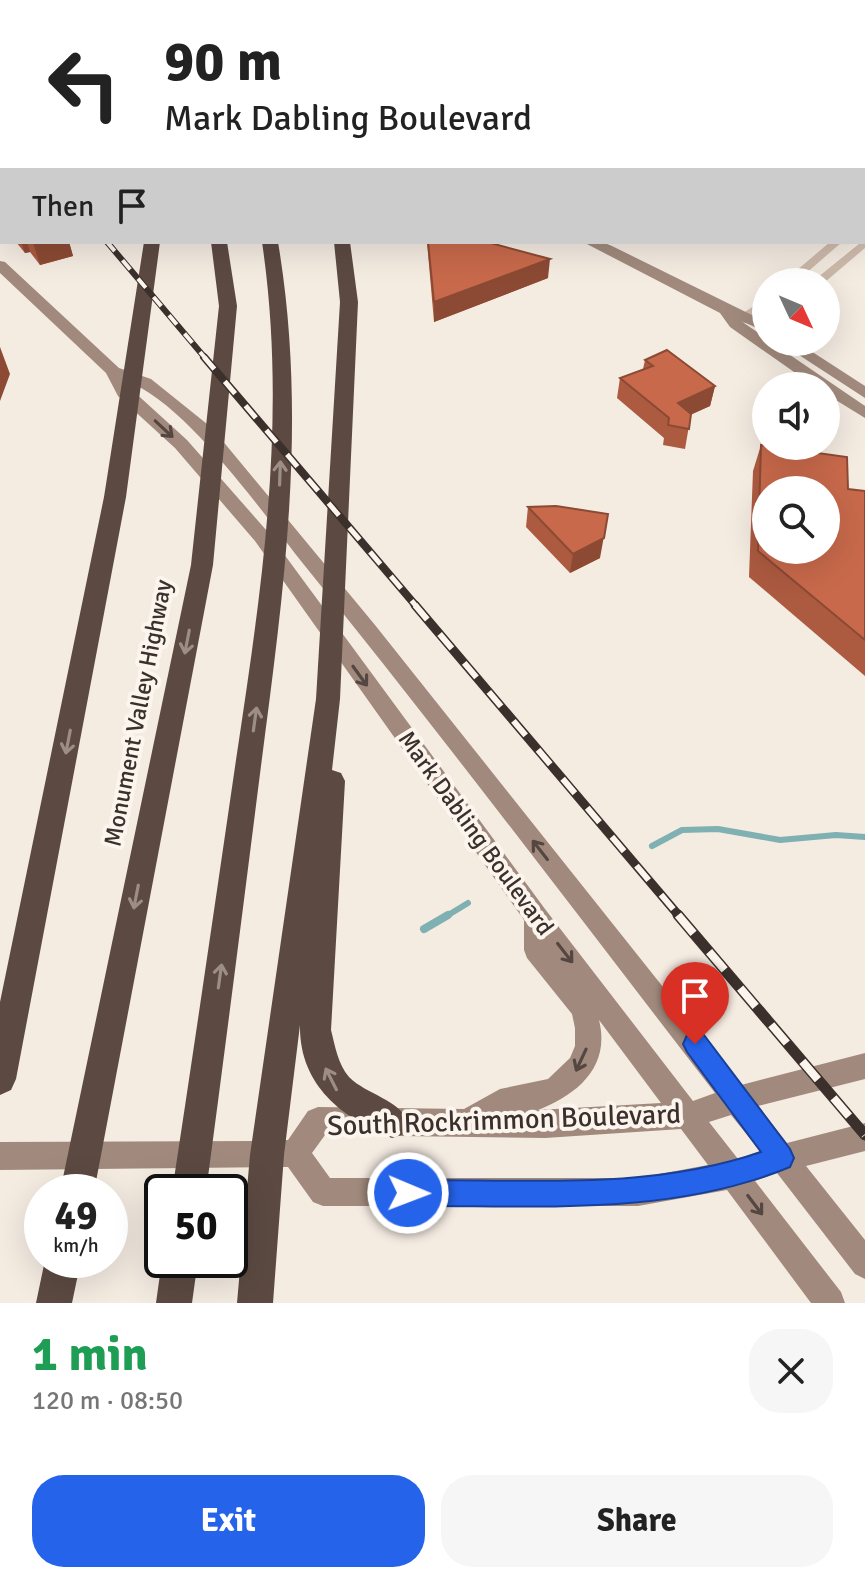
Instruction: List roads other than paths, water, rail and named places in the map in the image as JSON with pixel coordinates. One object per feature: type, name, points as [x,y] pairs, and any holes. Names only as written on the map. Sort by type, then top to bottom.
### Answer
[{"type":"highway","points":[[0,1079],[115,497],[152,244]]},
{"type":"highway","name":"Monument Valley Highway","points":[[81,1174],[202,565],[228,306],[219,244]]},
{"type":"highway","points":[[192,1174],[267,634],[280,487],[284,368],[279,285],[270,244]]},
{"type":"highway","points":[[342,244],[349,302],[328,699],[315,1030],[322,1062],[338,1093],[392,1122]]},
{"type":"highway","points":[[255,1303],[281,1154],[328,743]]},
{"type":"street","points":[[595,244],[672,277],[752,324]]},
{"type":"street","points":[[806,268],[835,244]]},
{"type":"street","points":[[834,268],[863,244]]},
{"type":"street","name":"Mark Dabling Boulevard","points":[[0,265],[113,371],[124,392],[181,444],[261,536],[536,917],[690,1115],[830,1303]]},
{"type":"street","points":[[737,317],[752,309]]},
{"type":"street","points":[[792,356],[810,372]]},
{"type":"street","points":[[808,356],[865,393]]},
{"type":"street","name":"Mark Dabling Boulevard","points":[[113,371],[145,382],[206,432],[368,630],[865,1264]]},
{"type":"street","points":[[840,396],[865,413]]},
{"type":"street","points":[[467,1123],[500,1102],[537,1097],[557,1089],[580,1067],[588,1046],[583,1008],[536,950],[536,917]]},
{"type":"street","name":"South Rockrimmon Boulevard","points":[[865,1066],[737,1099],[690,1115],[545,1124],[318,1121],[281,1154],[323,1192],[638,1192],[732,1175],[781,1158],[865,1137]]},
{"type":"street","points":[[0,1156],[281,1154]]},
{"type":"waterway","points":[[652,846],[682,830],[718,829],[780,840],[836,835],[865,837]]},
{"type":"waterway","points":[[445,917],[468,903]]},
{"type":"waterway","points":[[424,929],[448,915]]},
{"type":"railway","points":[[109,244],[206,359]]},
{"type":"railway","points":[[204,357],[417,607]]},
{"type":"railway","points":[[415,605],[680,917]]},
{"type":"railway","points":[[678,915],[865,1135]]}]
